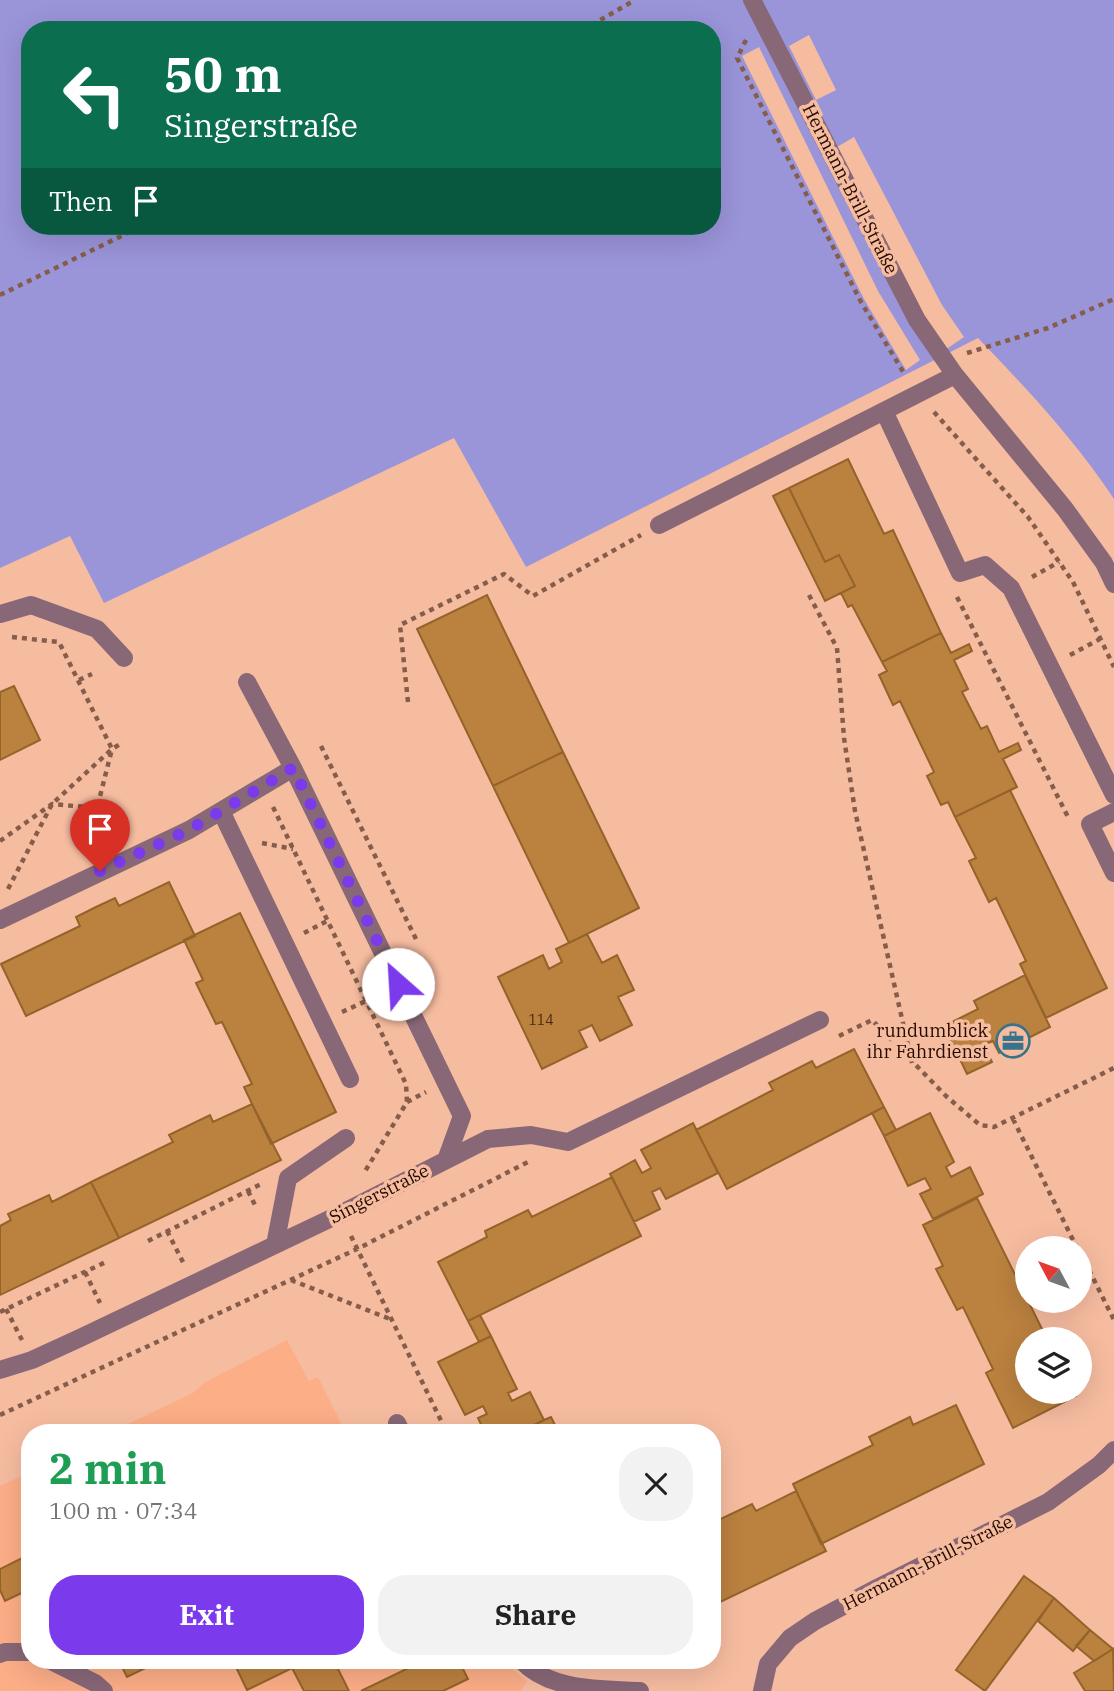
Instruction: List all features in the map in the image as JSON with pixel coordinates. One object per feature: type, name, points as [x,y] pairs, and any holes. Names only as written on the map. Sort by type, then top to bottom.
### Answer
[{"type":"street","name":"Hermann-Brill-Straße","points":[[755,7],[917,320],[955,375],[1065,509],[1104,563],[1114,584]]},
{"type":"street","points":[[659,525],[955,375]]},
{"type":"street","points":[[884,411],[960,573],[985,565],[1011,588],[1114,795]]},
{"type":"street","points":[[0,614],[31,605],[97,629],[124,658]]},
{"type":"street","name":"Singerstraße","points":[[0,1370],[32,1360],[111,1324],[446,1160],[462,1116],[293,768],[247,682]]},
{"type":"street","points":[[0,920],[189,830],[293,768]]},
{"type":"street","points":[[221,811],[350,1079]]},
{"type":"street","points":[[1114,812],[1090,824],[1114,873]]},
{"type":"street","points":[[446,1160],[488,1139],[531,1135],[568,1142],[820,1020]]},
{"type":"street","points":[[275,1245],[288,1178],[346,1138]]},
{"type":"street","name":"Hermann-Brill-Straße","points":[[762,1691],[768,1664],[790,1638],[864,1594],[1048,1502],[1099,1465],[1114,1450]]},
{"type":"street","points":[[0,1654],[21,1652]]},
{"type":"street","points":[[66,1669],[104,1691]]},
{"type":"street","points":[[529,1669],[555,1682],[595,1689],[639,1691]]},
{"type":"path","points":[[599,21],[635,0]]},
{"type":"path","points":[[755,7],[737,58],[862,302],[918,394],[996,478],[1028,517],[1073,582],[1114,667]]},
{"type":"path","points":[[0,295],[123,235]]},
{"type":"path","points":[[944,359],[1048,328],[1114,299]]},
{"type":"path","points":[[408,702],[400,625],[503,574],[533,596],[659,525]]},
{"type":"path","points":[[1011,588],[1059,562]]},
{"type":"path","points":[[960,573],[954,590],[1075,831],[1090,824]]},
{"type":"path","points":[[809,595],[837,648],[844,737],[855,811],[912,1063]]},
{"type":"path","points":[[0,636],[59,642],[112,749],[97,808],[125,859]]},
{"type":"path","points":[[1050,665],[1100,639]]},
{"type":"path","points":[[79,680],[92,674]]},
{"type":"path","points":[[0,841],[52,804],[122,743]]},
{"type":"path","points":[[321,746],[418,943]]},
{"type":"path","points":[[262,786],[406,1084],[407,1102],[340,1214],[443,1424]]},
{"type":"path","points":[[52,804],[97,808]]},
{"type":"path","points":[[6,894],[52,804]]},
{"type":"path","points":[[820,1020],[830,1040],[872,1020],[912,1063],[980,1125],[994,1127],[1013,1119],[1114,1068]]},
{"type":"path","points":[[1013,1119],[1072,1236]]},
{"type":"path","points":[[0,1415],[357,1249],[568,1142]]},
{"type":"path","points":[[148,1241],[267,1182],[288,1178]]},
{"type":"path","points":[[167,1231],[194,1284]]},
{"type":"path","points":[[0,1312],[108,1261]]},
{"type":"path","points":[[85,1272],[111,1324]]},
{"type":"path","points":[[1092,1276],[1114,1320]]},
{"type":"path","points":[[290,1280],[391,1320]]},
{"type":"path","points":[[6,1309],[32,1360]]},
{"type":"shaded area","points":[[0,0],[1114,0],[1114,499],[1067,436],[978,338],[526,567],[454,438],[104,603],[70,536],[0,568]],"holes":[[[809,35],[836,90],[816,100],[789,46]],[[759,47],[878,291],[920,360],[906,370],[864,299],[742,56]],[[854,137],[942,305],[964,337],[945,350],[924,317],[837,147]]]},
{"type":"shaded area","points":[[287,1340],[309,1381],[318,1377],[342,1424],[128,1424],[193,1393],[205,1382]]},
{"type":"shaded area","points":[[21,1476],[21,1669],[513,1669],[527,1681],[521,1691],[0,1691],[0,1486]]},
{"type":"building","points":[[848,459],[884,534],[893,530],[941,633],[882,662],[852,605],[848,607],[841,593],[855,586],[839,555],[825,562],[789,488]]},
{"type":"building","points":[[789,488],[825,562],[839,555],[855,586],[825,601],[773,496]]},
{"type":"building","points":[[487,595],[563,752],[493,786],[417,629]]},
{"type":"building","points":[[941,633],[951,653],[969,644],[972,651],[954,660],[968,689],[962,692],[981,729],[987,726],[999,752],[1018,743],[1021,750],[1003,759],[1017,787],[955,817],[948,802],[941,805],[927,776],[934,772],[900,701],[893,705],[879,675],[887,671],[882,662]]},
{"type":"building","points":[[14,686],[40,740],[0,760],[0,692]]},
{"type":"building","points":[[563,752],[639,908],[569,943],[493,786]]},
{"type":"building","points":[[1010,790],[1107,988],[1046,1018],[1020,964],[1026,961],[996,898],[989,902],[969,861],[976,858],[955,817]]},
{"type":"building","points":[[169,882],[195,936],[26,1016],[1,964],[80,926],[76,917],[96,907],[115,898],[119,906]]},
{"type":"building","points":[[240,913],[336,1112],[271,1144],[244,1087],[252,1084],[222,1022],[216,1024],[196,983],[203,980],[184,940]]},
{"type":"building","points":[[587,934],[602,963],[617,955],[634,990],[618,997],[632,1025],[600,1041],[592,1025],[579,1031],[587,1047],[542,1069],[498,977],[543,955],[549,969],[562,962],[556,949]]},
{"type":"building","points":[[1025,975],[1050,1027],[999,1053],[993,1041],[988,1043],[984,1046],[992,1062],[967,1074],[944,1026],[978,1009],[974,1001]]},
{"type":"building","points":[[854,1049],[884,1107],[727,1189],[696,1130],[773,1090],[769,1083],[812,1061],[816,1068]]},
{"type":"building","points":[[252,1104],[281,1160],[119,1238],[91,1182],[173,1142],[169,1135],[210,1115],[213,1122]]},
{"type":"building","points":[[884,1107],[896,1130],[884,1136],[872,1113]]},
{"type":"building","points":[[930,1113],[954,1162],[946,1167],[951,1177],[970,1167],[983,1194],[933,1219],[920,1194],[931,1189],[925,1178],[908,1186],[884,1136]]},
{"type":"building","points":[[693,1123],[718,1173],[666,1199],[660,1188],[652,1192],[660,1209],[634,1222],[610,1174],[635,1160],[642,1173],[651,1168],[641,1150]]},
{"type":"building","points":[[612,1177],[641,1236],[468,1321],[438,1262],[487,1237],[485,1231],[528,1210],[532,1217]]},
{"type":"building","points":[[91,1182],[119,1238],[0,1295],[0,1226],[11,1220],[8,1214],[49,1195],[52,1202]]},
{"type":"building","points":[[977,1198],[1015,1275],[1015,1313],[1034,1313],[1041,1327],[1015,1327],[1015,1404],[1060,1404],[1013,1428],[986,1373],[993,1369],[963,1307],[957,1310],[936,1269],[943,1266],[923,1225]]},
{"type":"building","points":[[480,1315],[491,1336],[479,1342],[468,1321]]},
{"type":"building","points":[[491,1336],[517,1389],[508,1393],[512,1401],[530,1392],[544,1420],[536,1424],[481,1424],[478,1418],[487,1414],[483,1406],[465,1415],[438,1362]]},
{"type":"building","points":[[956,1405],[984,1464],[821,1544],[793,1484],[873,1445],[869,1437],[910,1417],[913,1425]]},
{"type":"building","points":[[551,1417],[554,1424],[536,1424]]},
{"type":"building","points":[[796,1491],[826,1551],[721,1602],[721,1519],[752,1504],[756,1511]]},
{"type":"building","points":[[21,1558],[21,1593],[5,1601],[0,1590],[0,1569]]},
{"type":"building","points":[[1024,1576],[1054,1598],[985,1691],[956,1670]]},
{"type":"building","points":[[1054,1598],[1090,1630],[1073,1651],[1038,1621]]},
{"type":"building","points":[[1090,1630],[1113,1649],[1094,1661],[1076,1646]]},
{"type":"building","points":[[1113,1649],[1114,1691],[1085,1691],[1074,1673]]},
{"type":"building","points":[[123,1669],[144,1669],[127,1677]]},
{"type":"building","points":[[237,1669],[290,1669],[247,1690]]},
{"type":"building","points":[[293,1669],[338,1669],[349,1691],[304,1691]]},
{"type":"building","points":[[406,1669],[463,1669],[468,1679],[443,1691],[361,1691]]},
{"type":"place","name":"rundumblick ihr Fahrdienst","points":[[1013,1041]]},
{"type":"route","points":[[100,871],[189,830],[293,768],[398,984]]}]
